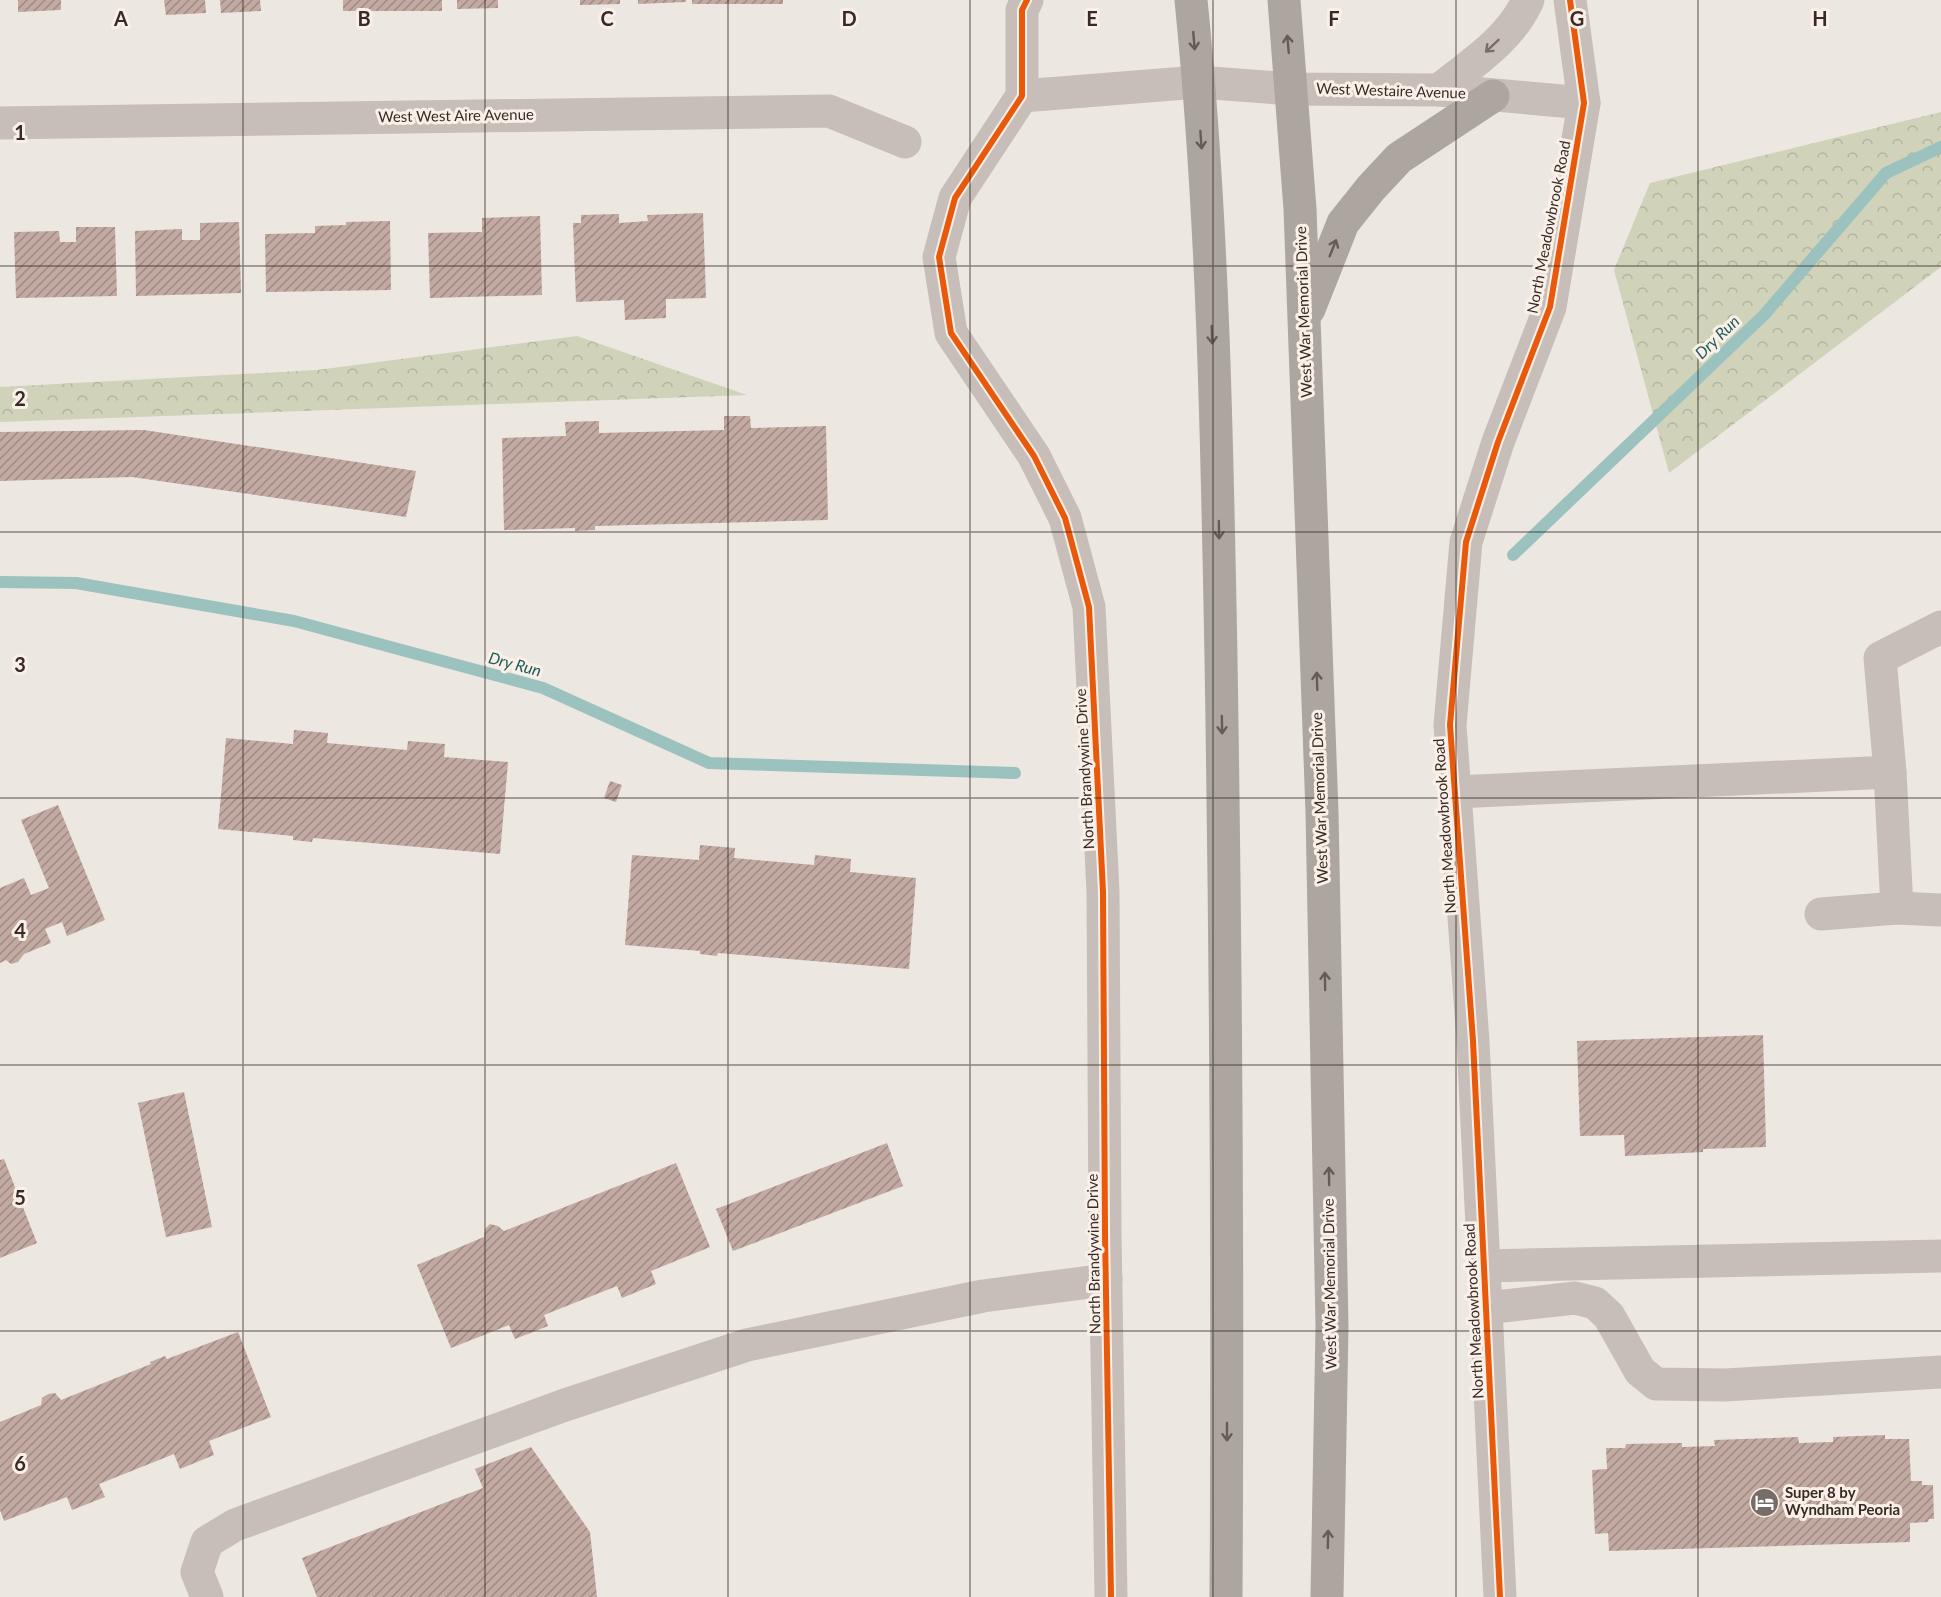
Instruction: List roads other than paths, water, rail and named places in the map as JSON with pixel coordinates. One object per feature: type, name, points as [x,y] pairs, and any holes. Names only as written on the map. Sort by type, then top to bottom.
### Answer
[{"type":"highway","points":[[1191,0],[1198,82],[1210,303],[1218,521],[1225,935],[1228,1362],[1226,1597]]},
{"type":"highway","name":"West War Memorial Drive","points":[[1284,0],[1300,209],[1322,813],[1332,1327],[1327,1597]]},
{"type":"highway","points":[[1304,322],[1343,223],[1371,188],[1398,158],[1493,96]]},
{"type":"street","points":[[1027,0],[1022,10],[1022,96],[1198,82]]},
{"type":"street","points":[[1439,90],[1495,45],[1521,15],[1528,0]]},
{"type":"street","name":"North Meadowbrook Road","points":[[1500,1597],[1473,1041],[1450,725],[1466,542],[1498,442],[1550,307],[1584,103],[1570,0]]},
{"type":"street","name":"West Westaire Avenue","points":[[1198,82],[1291,89],[1439,90],[1584,103]]},
{"type":"street","name":"North Brandywine Drive","points":[[1022,96],[955,198],[939,257],[951,333],[1034,456],[1065,518],[1089,607],[1103,892],[1110,1597]]},
{"type":"street","name":"West West Aire Avenue","points":[[0,123],[829,111],[905,142]]},
{"type":"street","points":[[1898,908],[1880,658],[1941,627]]},
{"type":"street","points":[[1455,792],[1890,772]]},
{"type":"street","points":[[1821,914],[1898,908],[1941,910]]},
{"type":"street","points":[[1484,1266],[1941,1256]]},
{"type":"street","points":[[207,1597],[197,1572],[207,1542],[235,1525],[565,1405],[747,1345],[983,1296],[1106,1280]]},
{"type":"street","points":[[1486,1308],[1575,1298],[1595,1303],[1609,1316],[1640,1371],[1656,1384],[1725,1385],[1941,1372]]},
{"type":"waterway","name":"Dry Run","points":[[1513,555],[1764,315],[1886,173],[1941,147]]},
{"type":"waterway","name":"Dry Run","points":[[0,582],[76,583],[294,621],[543,688],[709,763],[1015,773]]},
{"type":"place","name":"Super 8 by Wyndham Peoria","points":[[1764,1502]]}]
